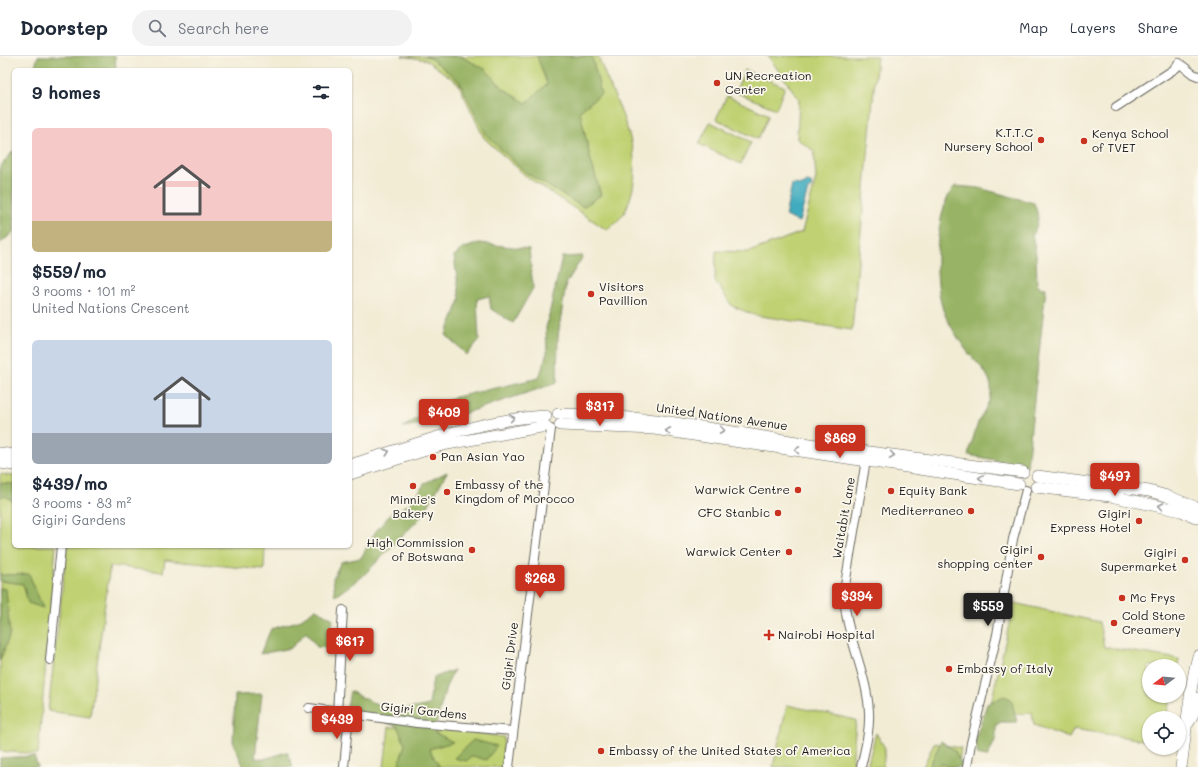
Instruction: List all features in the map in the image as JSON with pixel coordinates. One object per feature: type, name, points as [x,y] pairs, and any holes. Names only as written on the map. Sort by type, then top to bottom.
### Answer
[{"type":"street","points":[[1116,108],[1176,68],[1179,59],[1193,74],[1198,76]]},
{"type":"street","name":"United Nations Avenue","points":[[352,473],[442,445],[593,415],[656,420],[909,458],[1023,472]]},
{"type":"street","name":"United Nations Avenue","points":[[352,464],[468,427],[523,417],[552,422],[654,429],[866,460],[1027,487],[1110,496],[1181,511],[1198,518]]},
{"type":"street","name":"Gigiri Drive","points":[[509,767],[552,422]]},
{"type":"street","points":[[0,453],[12,455]]},
{"type":"street","name":"Waitabit Lane","points":[[862,767],[867,737],[869,712],[868,699],[849,632],[844,604],[844,591],[866,460]]},
{"type":"street","points":[[0,463],[12,465]]},
{"type":"street","points":[[967,767],[971,743],[997,635],[1013,539],[1027,487],[1020,476],[1023,472],[1032,471],[1037,476],[1038,482],[1027,487]]},
{"type":"street","points":[[1037,476],[1149,491],[1198,508]]},
{"type":"street","points":[[50,660],[61,548]]},
{"type":"street","points":[[337,713],[343,610]]},
{"type":"street","points":[[1181,767],[1187,724],[1186,712],[1198,656]]},
{"type":"street","points":[[1187,724],[1193,714],[1198,698]]},
{"type":"street","name":"Gigiri Gardens","points":[[309,708],[417,723],[513,731]]},
{"type":"street","points":[[344,767],[350,714]]},
{"type":"green space","points":[[38,56],[115,56],[116,68],[35,68]]},
{"type":"green space","points":[[402,56],[598,56],[620,108],[632,144],[634,180],[630,199],[623,215],[607,230],[527,177],[484,138],[458,83],[426,60]]},
{"type":"green space","points":[[425,56],[460,56],[485,69],[503,88],[526,103],[547,84],[537,56],[592,56],[601,94],[580,111],[590,157],[601,195],[583,207],[526,173],[487,136],[459,81],[429,57]]},
{"type":"green space","points":[[768,56],[877,56],[852,330],[754,315],[732,306],[715,281],[716,251],[749,252],[802,232],[816,178],[814,151],[797,139],[799,99]]},
{"type":"green space","points":[[745,70],[785,87],[776,109],[735,92]]},
{"type":"green space","points":[[727,96],[769,115],[758,139],[716,119]]},
{"type":"green space","points":[[710,122],[751,142],[741,164],[699,144]]},
{"type":"green space","points":[[12,152],[12,234],[0,243],[0,167]]},
{"type":"green space","points":[[955,186],[979,188],[1034,203],[1037,212],[1038,219],[1035,230],[1032,234],[1036,255],[1037,283],[1041,288],[1046,288],[1027,466],[968,455],[978,423],[991,396],[991,386],[988,376],[965,348],[945,315],[938,286],[937,248],[939,229],[948,197]]},
{"type":"green space","points":[[479,243],[529,249],[533,288],[513,323],[491,309],[489,296],[477,299],[479,340],[467,355],[446,335],[460,300],[454,256],[462,249]]},
{"type":"green space","points":[[583,256],[566,284],[558,336],[557,383],[441,421],[403,427],[452,398],[539,378],[547,353],[546,328],[562,257]]},
{"type":"green space","points":[[447,472],[423,515],[362,577],[335,596],[333,578],[341,562],[361,558],[376,531],[390,515],[410,504],[425,483]]},
{"type":"green space","points":[[0,474],[12,476],[12,548],[56,548],[38,754],[0,751]]},
{"type":"green space","points":[[0,483],[12,484],[12,501],[5,496],[0,497]]},
{"type":"green space","points":[[67,548],[265,548],[264,570],[165,560],[163,572],[110,566],[90,717],[48,711]]},
{"type":"green space","points":[[0,573],[2,575],[29,574],[43,608],[28,603],[23,584],[0,581]]},
{"type":"green space","points":[[0,588],[6,589],[10,634],[0,661]]},
{"type":"green space","points":[[1014,603],[1099,622],[1104,647],[1179,659],[1142,659],[1142,703],[1169,703],[1168,711],[1142,711],[1142,740],[1074,729],[1069,738],[1034,725],[1032,713],[1015,714],[989,712]]},
{"type":"green space","points":[[316,609],[333,619],[327,648],[317,647],[306,632],[291,648],[260,654],[271,629],[298,621]]},
{"type":"green space","points":[[454,670],[446,687],[434,732],[453,742],[429,749],[440,767],[398,767],[405,744],[397,726],[347,708],[350,691],[379,705],[388,707],[407,708],[429,705],[433,678]]},
{"type":"green space","points":[[262,694],[255,758],[264,759],[287,752],[293,767],[244,767],[233,743],[235,695]]},
{"type":"green space","points":[[1004,696],[1011,699],[1017,722],[1001,722],[996,725],[996,738],[988,756],[978,755],[975,740],[987,704]]},
{"type":"green space","points":[[787,705],[856,720],[852,767],[773,767]]},
{"type":"green space","points":[[389,727],[448,729],[504,737],[502,767],[384,767]]},
{"type":"green space","points":[[876,733],[885,748],[883,767],[867,767]]},
{"type":"green space","points":[[473,740],[497,746],[486,760],[473,756],[466,761],[454,758]]},
{"type":"green space","points":[[941,741],[955,751],[963,767],[949,767],[941,763],[937,767],[929,767]]},
{"type":"green space","points":[[934,743],[961,748],[958,767],[923,767]]},
{"type":"green space","points":[[34,756],[38,767],[0,767],[0,758]]},
{"type":"water","points":[[807,182],[811,183],[812,187],[808,190],[799,222],[785,216],[792,184],[803,185]]},
{"type":"place","name":"UN Recreation Center","points":[[717,83]]},
{"type":"place","name":"K.T.T.C Nursery School","points":[[1041,140]]},
{"type":"place","name":"Kenya School of TVET","points":[[1084,141]]},
{"type":"place","name":"Visitors Pavillion","points":[[591,294]]},
{"type":"place","name":"Pan Asian Yao","points":[[433,457]]},
{"type":"place","name":"Minnie's Bakery","points":[[413,486]]},
{"type":"place","name":"Warwick Centre","points":[[798,490]]},
{"type":"place","name":"Equity Bank","points":[[891,491]]},
{"type":"place","name":"Embassy of the Kingdom of Morocco","points":[[447,492]]},
{"type":"place","name":"Mediterraneo","points":[[971,511]]},
{"type":"place","name":"CFC Stanbic","points":[[778,513]]},
{"type":"place","name":"Gigiri Express Hotel","points":[[1139,521]]},
{"type":"place","name":"High Commission of Botswana","points":[[472,550]]},
{"type":"place","name":"Warwick Center","points":[[789,552]]},
{"type":"place","name":"Gigiri shopping center","points":[[1041,557]]},
{"type":"place","name":"Gigiri Supermarket","points":[[1185,560]]},
{"type":"place","name":"Mc Frys","points":[[1122,598]]},
{"type":"place","name":"Cold Stone Creamery","points":[[1114,623]]},
{"type":"place","name":"Nairobi Hospital","points":[[769,635]]},
{"type":"place","name":"Embassy of Italy","points":[[949,669]]},
{"type":"place","name":"Embassy of the United States of America","points":[[601,751]]}]
